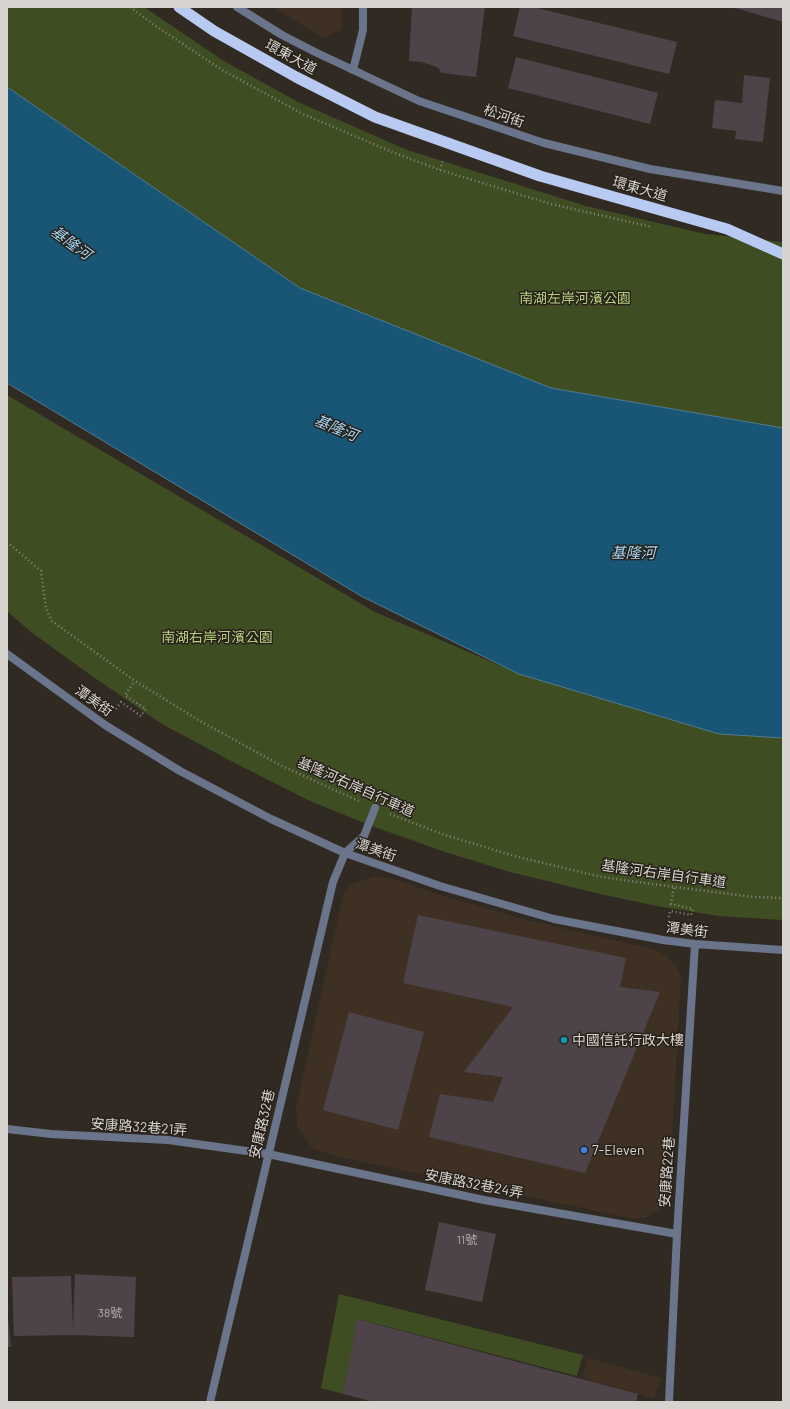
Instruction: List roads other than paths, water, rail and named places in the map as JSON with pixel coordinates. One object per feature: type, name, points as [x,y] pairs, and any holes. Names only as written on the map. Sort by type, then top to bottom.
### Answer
[{"type":"highway","name":"環東大道","points":[[180,7],[212,29],[296,76],[371,114],[425,136],[540,174],[727,227],[783,253]]},
{"type":"street","name":"松河街","points":[[237,7],[282,35],[419,100],[544,143],[650,169],[783,191]]},
{"type":"street","points":[[353,70],[363,30],[363,7]]},
{"type":"street","name":"潭美街","points":[[7,654],[105,725],[180,771],[271,819],[345,853],[440,886],[554,919],[663,940],[695,944],[783,950]]},
{"type":"street","points":[[345,853],[364,836],[375,808]]},
{"type":"street","name":"安康路32巷","points":[[210,1402],[333,882],[345,853]]},
{"type":"street","name":"安康路22巷","points":[[669,1402],[676,1234],[695,944]]},
{"type":"street","name":"安康路32巷21弄","points":[[7,1129],[52,1134],[168,1140],[268,1154]]},
{"type":"street","name":"安康路32巷24弄","points":[[268,1154],[484,1200],[676,1234]]},
{"type":"water","name":"基隆河","points":[[7,87],[300,288],[551,388],[783,428],[783,738],[719,734],[519,674],[361,596],[7,383]]},
{"type":"place","name":"中國信託行政大樓","points":[[564,1040]]},
{"type":"place","name":"7-Eleven","points":[[584,1150]]},
{"type":"park label","name":"南湖左岸河濱公園","points":[[575,298]]},
{"type":"park label","name":"南湖右岸河濱公園","points":[[217,637]]}]
